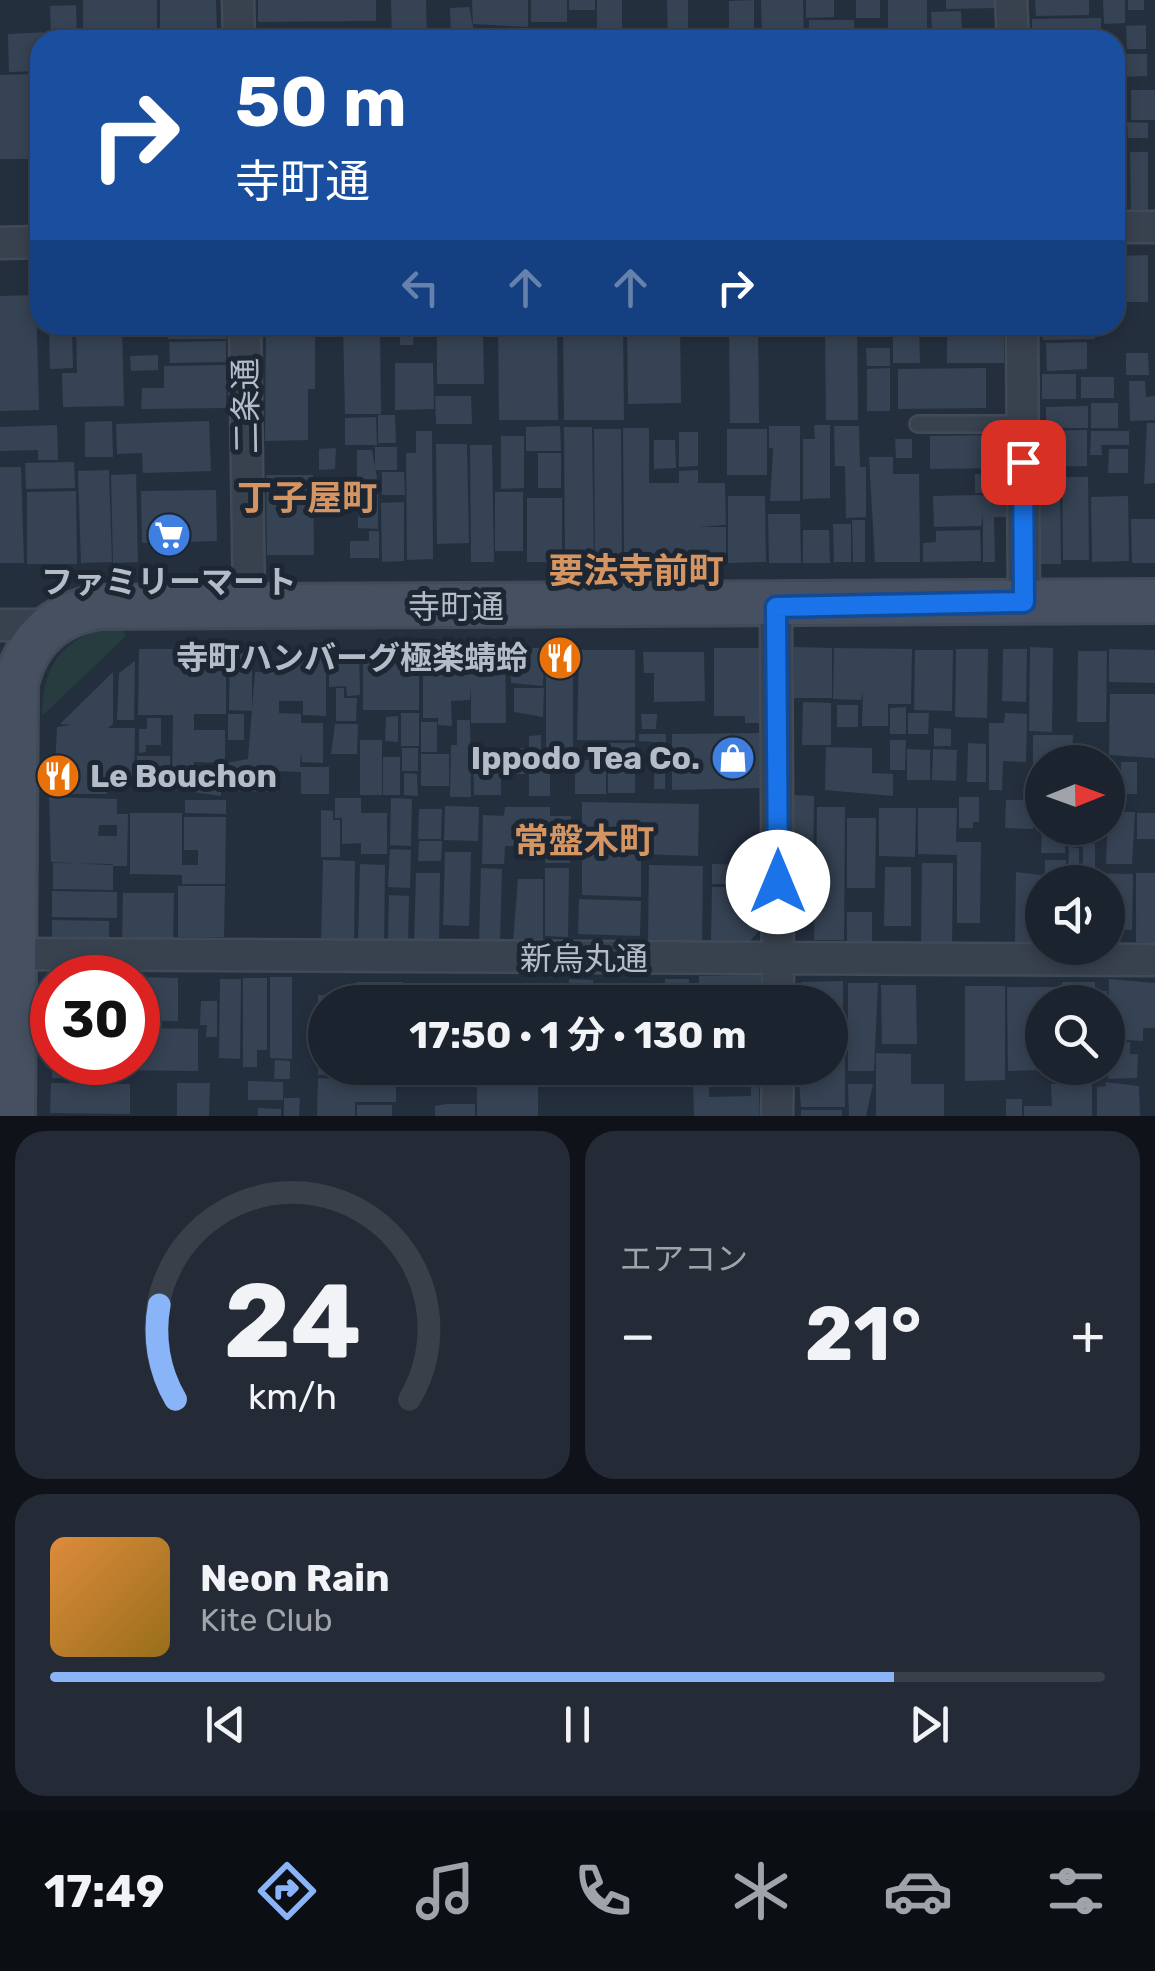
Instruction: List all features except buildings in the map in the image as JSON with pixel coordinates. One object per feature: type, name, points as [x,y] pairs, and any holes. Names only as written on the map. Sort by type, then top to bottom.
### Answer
[{"type":"street","points":[[238,0],[239,30]]},
{"type":"street","points":[[1011,0],[1012,30]]},
{"type":"street","points":[[1125,227],[1155,226]]},
{"type":"street","points":[[0,243],[30,242]]},
{"type":"street","name":"二条通","points":[[245,335],[249,607]]},
{"type":"street","points":[[1022,335],[1024,602]]},
{"type":"street","name":"寺町通","points":[[0,625],[52,625],[74,612],[99,607],[776,607],[1155,602]]},
{"type":"street","points":[[776,607],[778,985]]},
{"type":"street","points":[[13,1116],[16,684],[24,657],[52,625]]},
{"type":"street","name":"新烏丸通","points":[[13,954],[1155,960]]},
{"type":"street","points":[[777,1116],[778,1085]]},
{"type":"lane","points":[[918,424],[1023,424]]},
{"type":"green space","points":[[94,631],[123,631],[126,636],[42,716],[45,687],[53,664],[69,645]]},
{"type":"place","name":"ファミリーマート","points":[[169,535]]},
{"type":"place","name":"寺町ハンバーグ極楽蜻蛉","points":[[560,658]]},
{"type":"place","name":"Ippodo Tea Co.","points":[[733,758]]},
{"type":"place","name":"Le Bouchon","points":[[58,776]]},
{"type":"district","name":"丁子屋町","points":[[307,498]]},
{"type":"district","name":"要法寺前町","points":[[636,571]]},
{"type":"district","name":"常盤木町","points":[[584,841]]},
{"type":"route","points":[[778,882],[776,607],[1024,602],[1023,462]]}]
